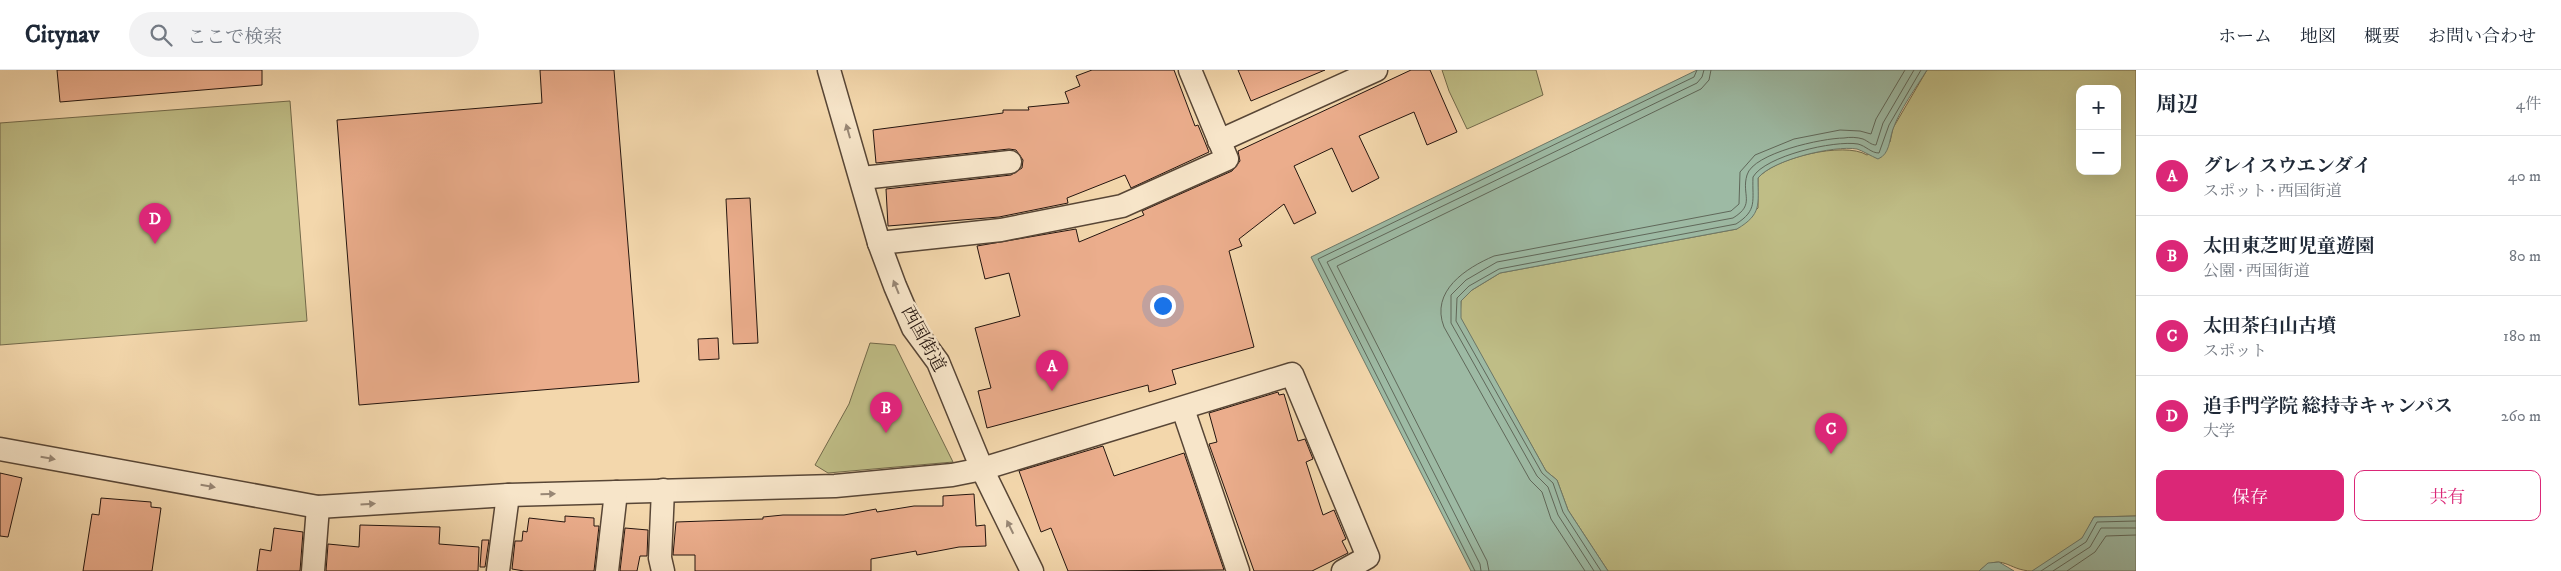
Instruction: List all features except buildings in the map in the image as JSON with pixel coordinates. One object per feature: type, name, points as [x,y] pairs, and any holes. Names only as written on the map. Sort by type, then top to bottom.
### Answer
[{"type":"street","name":"西国街道","points":[[829,70],[880,243],[913,328],[938,362],[982,469],[1032,571]]},
{"type":"street","points":[[880,243],[1001,230],[1122,206],[1227,159],[1190,70]]},
{"type":"street","points":[[1219,141],[1341,78],[1376,70]]},
{"type":"street","points":[[862,178],[1010,162]]},
{"type":"street","points":[[0,449],[318,507],[508,495],[835,486],[952,475],[982,469],[1183,409],[1292,374],[1368,557],[1343,571]]},
{"type":"street","points":[[1183,409],[1238,571]]},
{"type":"street","points":[[663,490],[660,558],[663,571]]},
{"type":"street","points":[[607,571],[616,492]]},
{"type":"street","points":[[498,571],[508,495]]},
{"type":"street","points":[[313,571],[318,507]]},
{"type":"shaded area","points":[[1442,70],[1536,70],[1543,95],[1467,129],[1449,91]]},
{"type":"shaded area","points":[[1927,70],[2136,70],[2136,516],[2094,517],[2080,540],[2032,571],[2000,562],[1987,565],[1979,571],[1608,571],[1568,510],[1557,480],[1546,471],[1460,318],[1461,301],[1472,290],[1500,273],[1737,229],[1758,208],[1758,178],[1766,171],[1793,158],[1827,151],[1856,151],[1867,155],[1890,142],[1893,128]]},
{"type":"shaded area","points":[[290,101],[307,321],[0,345],[0,123]]},
{"type":"shaded area","points":[[870,343],[895,345],[953,462],[828,473],[815,465],[849,404]]},
{"type":"water","points":[[1697,70],[1927,70],[1900,114],[1887,150],[1882,157],[1878,159],[1857,149],[1847,148],[1804,155],[1776,165],[1765,171],[1758,178],[1758,202],[1755,213],[1745,224],[1737,229],[1500,273],[1472,290],[1461,301],[1461,318],[1546,471],[1557,480],[1568,510],[1608,571],[1471,571],[1311,257]]},
{"type":"water","points":[[2136,516],[2136,571],[2032,571],[2082,538],[2094,517]]},
{"type":"water","points":[[1999,562],[2014,571],[1979,571],[1988,563]]},
{"type":"place","name":"追手門学院 総持寺キャンパス","points":[[155,244]]},
{"type":"place","name":"グレイスウエンダイ","points":[[1052,391]]},
{"type":"place","name":"太田東芝町児童遊園","points":[[886,433]]},
{"type":"place","name":"太田茶臼山古墳","points":[[1831,454]]}]
